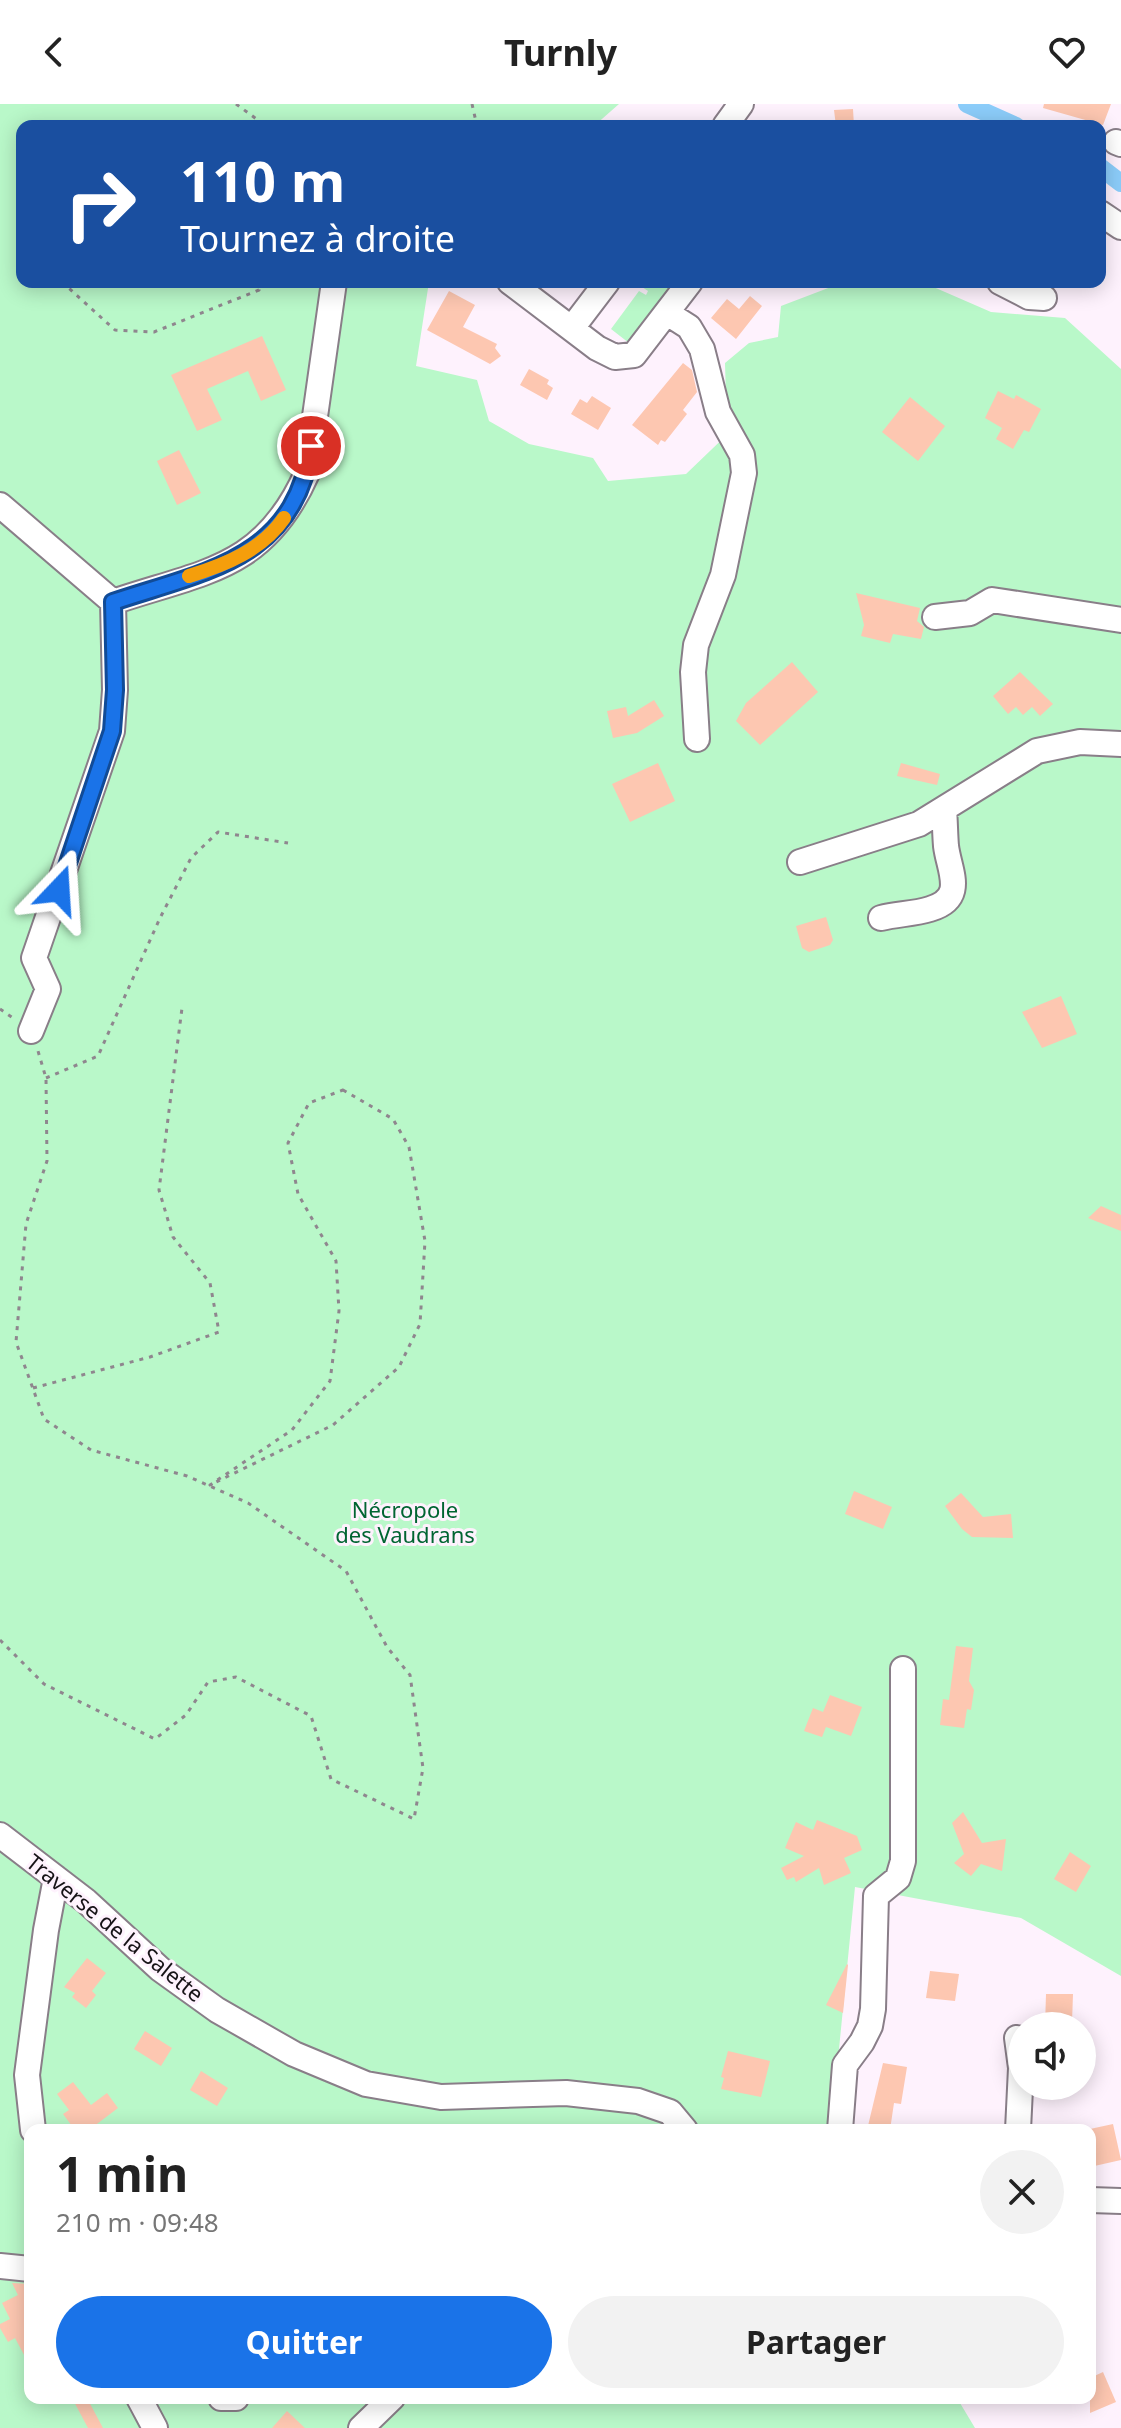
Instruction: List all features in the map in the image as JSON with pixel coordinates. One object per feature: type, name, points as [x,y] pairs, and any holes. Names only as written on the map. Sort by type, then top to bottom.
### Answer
[{"type":"street","points":[[113,602],[228,564],[278,526],[295,500],[307,473],[333,288]]},
{"type":"street","points":[[518,288],[597,348],[624,358],[634,355],[686,288]]},
{"type":"street","points":[[572,328],[595,288]]},
{"type":"street","points":[[1012,288],[1029,297],[1044,298]]},
{"type":"street","points":[[667,313],[689,327],[702,349],[718,412],[742,455],[744,473],[723,575],[696,645],[693,672],[697,739]]},
{"type":"street","points":[[0,505],[113,602],[115,690],[112,731],[34,958],[48,989],[31,1031]]},
{"type":"street","points":[[935,617],[970,613],[992,600],[1121,620]]},
{"type":"street","points":[[800,862],[919,824],[1037,751],[1080,742],[1121,744]]},
{"type":"street","points":[[881,918],[929,910],[942,904],[952,892],[955,878],[947,850],[944,809]]},
{"type":"street","points":[[840,2124],[845,2065],[862,2042],[870,2026],[873,2009],[876,1896],[898,1878],[903,1861],[903,1669]]},
{"type":"street","name":"Traverse de la Salette","points":[[0,1835],[56,1878],[160,1969],[217,2010],[294,2054],[366,2084],[441,2097],[566,2093],[638,2101],[670,2112],[680,2124]]},
{"type":"street","points":[[32,2124],[27,2075],[56,1878]]},
{"type":"street","points":[[1018,2124],[1019,2100]]},
{"type":"street","points":[[1096,2200],[1121,2201]]},
{"type":"street","points":[[0,2266],[24,2268]]},
{"type":"street","points":[[142,2404],[155,2428]]},
{"type":"street","points":[[361,2428],[386,2404]]},
{"type":"path","points":[[236,104],[254,120]]},
{"type":"path","points":[[69,288],[115,330],[154,332],[258,288]]},
{"type":"path","points":[[46,1078],[98,1056],[160,918],[191,858],[218,832],[288,843]]},
{"type":"path","points":[[33,1388],[150,1357],[219,1332],[210,1283],[173,1237],[159,1190],[182,1008]]},
{"type":"path","points":[[0,1009],[31,1031],[46,1078],[47,1161],[26,1224],[16,1342],[44,1419],[91,1450],[187,1476],[248,1503],[346,1571],[387,1647],[410,1675],[423,1768],[414,1819],[331,1779],[311,1716],[236,1677],[208,1682],[186,1715],[155,1739],[44,1684],[0,1640]]},
{"type":"path","points":[[343,1090],[393,1119],[409,1147],[425,1241],[420,1324],[399,1367],[333,1425],[210,1485],[292,1430],[330,1381],[339,1311],[336,1261],[298,1194],[288,1143],[309,1103],[343,1090]]},
{"type":"green space","name":"Nécropole des Vaudrans","points":[[0,104],[619,104],[601,120],[16,120],[16,288],[428,288],[416,366],[477,380],[489,421],[529,444],[593,458],[608,481],[686,474],[736,426],[726,398],[725,363],[749,343],[778,337],[781,306],[828,288],[936,288],[991,312],[1065,318],[1121,369],[1121,1976],[1021,1918],[855,1887],[832,2124],[24,2124],[24,2404],[961,2404],[975,2428],[0,2428]]},
{"type":"green space","points":[[644,288],[671,288],[629,343],[611,329],[639,291],[646,295],[648,291]]},
{"type":"building","points":[[1044,104],[1111,104],[1105,120],[1085,120],[1043,108]]},
{"type":"building","points":[[853,109],[854,120],[835,120],[834,110]]},
{"type":"building","points":[[449,291],[475,305],[463,327],[497,344],[495,348],[501,356],[490,364],[427,330]]},
{"type":"building","points":[[750,296],[762,306],[736,339],[711,318],[727,299],[739,309]]},
{"type":"building","points":[[262,336],[286,390],[261,401],[248,371],[207,389],[222,420],[197,431],[171,375]]},
{"type":"building","points":[[683,363],[692,370],[697,392],[683,410],[687,414],[665,442],[661,440],[658,445],[632,425]]},
{"type":"building","points":[[529,369],[549,380],[547,384],[553,388],[547,400],[520,385]]},
{"type":"building","points":[[998,391],[1014,399],[1016,395],[1041,409],[1029,432],[1024,430],[1013,449],[996,439],[1002,428],[985,418]]},
{"type":"building","points":[[592,396],[611,408],[598,430],[571,414],[580,399],[587,403]]},
{"type":"building","points":[[910,397],[945,426],[918,461],[882,432]]},
{"type":"building","points":[[179,450],[201,493],[177,505],[157,461]]},
{"type":"building","points":[[856,593],[920,608],[917,621],[924,627],[921,639],[893,634],[890,643],[861,636],[864,625]]},
{"type":"building","points":[[792,662],[818,692],[760,745],[736,721],[746,703]]},
{"type":"building","points":[[1020,672],[1053,704],[1040,716],[1032,707],[1023,715],[1016,707],[1008,714],[993,696]]},
{"type":"building","points":[[654,700],[664,716],[637,733],[613,738],[607,711],[626,707],[628,716]]},
{"type":"building","points":[[658,763],[675,801],[630,822],[612,784]]},
{"type":"building","points":[[901,763],[940,774],[937,785],[897,776]]},
{"type":"building","points":[[826,917],[833,940],[830,945],[809,952],[802,948],[796,926]]},
{"type":"building","points":[[1061,996],[1077,1034],[1042,1048],[1022,1012]]},
{"type":"building","points":[[1101,1206],[1121,1215],[1121,1231],[1088,1218]]},
{"type":"building","points":[[854,1491],[892,1507],[883,1529],[845,1514]]},
{"type":"building","points":[[961,1493],[983,1517],[1011,1514],[1013,1538],[972,1537],[962,1529],[945,1506]]},
{"type":"building","points":[[956,1646],[973,1648],[969,1681],[974,1690],[964,1728],[940,1725],[943,1699],[949,1700]]},
{"type":"building","points":[[830,1695],[862,1707],[851,1736],[826,1727],[822,1737],[804,1731],[813,1708],[823,1712]]},
{"type":"building","points":[[963,1812],[982,1843],[1006,1839],[1002,1871],[981,1864],[971,1876],[954,1863],[964,1854],[952,1823]]},
{"type":"building","points":[[817,1820],[857,1836],[862,1850],[844,1858],[851,1873],[824,1885],[819,1868],[796,1882],[794,1877],[787,1880],[781,1868],[804,1856],[785,1848],[796,1822],[813,1830]]},
{"type":"building","points":[[1070,1852],[1091,1866],[1076,1892],[1054,1879]]},
{"type":"building","points":[[87,1958],[106,1973],[92,1991],[96,1995],[86,2008],[72,1997],[75,1993],[64,1987]]},
{"type":"building","points":[[848,1965],[843,2013],[826,2005]]},
{"type":"building","points":[[930,1971],[959,1974],[955,2001],[926,1998]]},
{"type":"building","points":[[1046,1994],[1073,1994],[1072,2012],[1045,2012]]},
{"type":"building","points":[[145,2031],[172,2048],[161,2066],[134,2049]]},
{"type":"building","points":[[728,2051],[770,2061],[761,2097],[721,2089]]},
{"type":"building","points":[[883,2063],[907,2067],[901,2104],[894,2103],[891,2124],[868,2124]]},
{"type":"building","points":[[201,2071],[228,2088],[217,2106],[190,2090]]},
{"type":"building","points":[[73,2082],[91,2105],[107,2093],[118,2108],[97,2124],[70,2124],[63,2114],[69,2110],[57,2094]]},
{"type":"building","points":[[1113,2124],[1121,2160],[1096,2166],[1096,2128]]},
{"type":"building","points":[[12,2283],[24,2284],[24,2355],[15,2338],[8,2342],[0,2328],[0,2324],[10,2319],[2,2303],[18,2295]]},
{"type":"building","points":[[1103,2372],[1116,2402],[1090,2413],[1090,2404],[1096,2404],[1096,2375]]},
{"type":"building","points":[[75,2404],[90,2404],[103,2428],[88,2428]]},
{"type":"building","points":[[287,2411],[305,2428],[272,2428]]},
{"type":"waterway","points":[[967,104],[1003,120]]},
{"type":"waterway","points":[[1106,172],[1121,183]]},
{"type":"slow traffic","points":[[189,576],[228,564],[254,547],[284,518]]},
{"type":"route","points":[[59,890],[112,731],[115,690],[113,602],[228,564],[254,547],[278,526],[295,500],[307,473],[311,446]]}]
